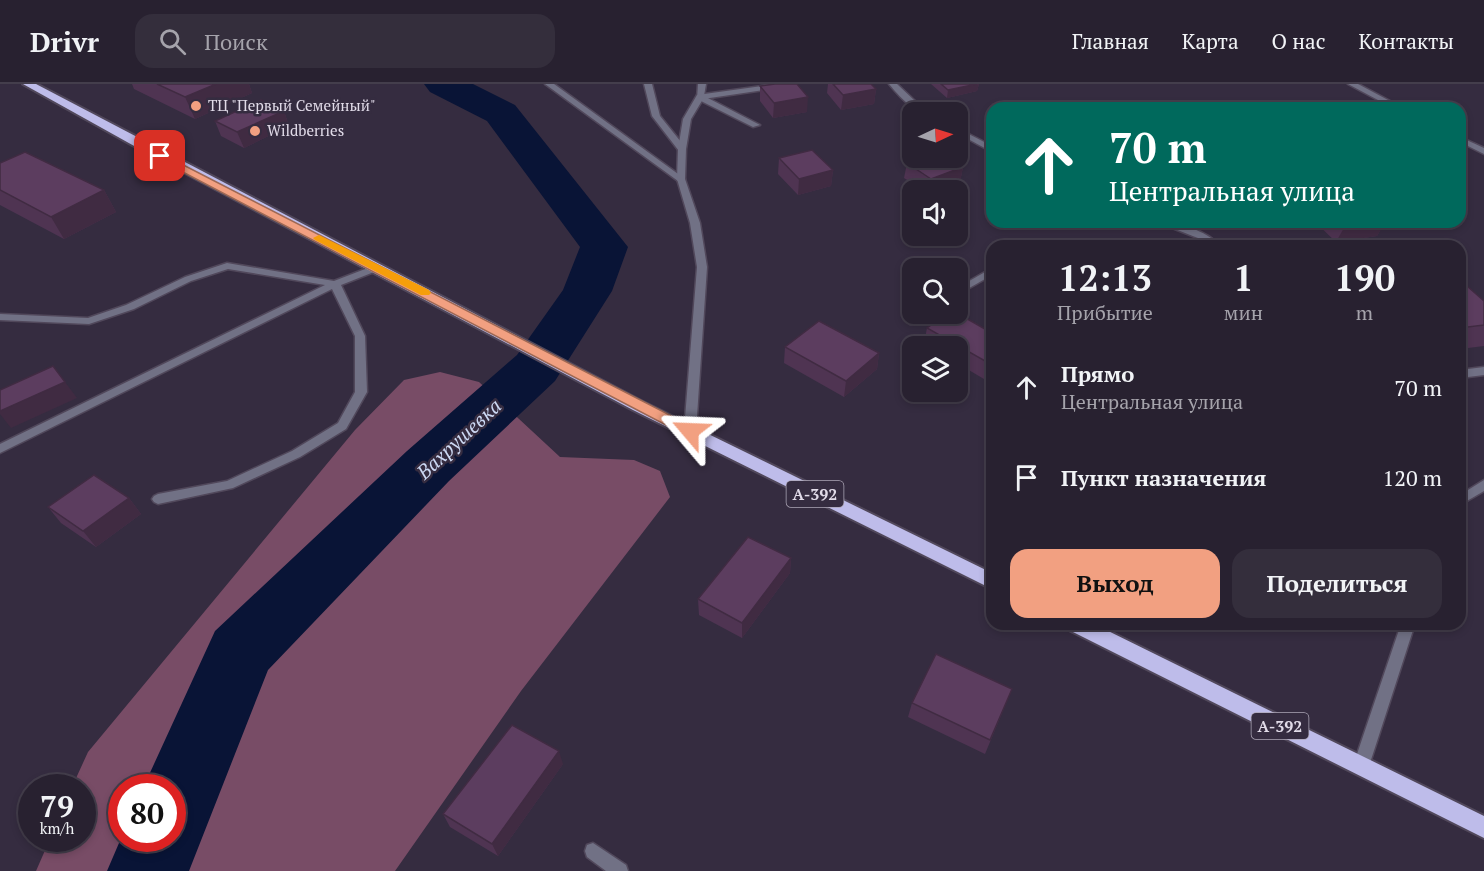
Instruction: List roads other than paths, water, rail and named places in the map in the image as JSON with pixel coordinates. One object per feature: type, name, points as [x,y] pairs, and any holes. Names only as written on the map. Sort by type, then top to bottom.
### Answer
[{"type":"highway","name":"А-392","points":[[28,84],[638,406],[986,579]]},
{"type":"highway","name":"А-392","points":[[1088,630],[1484,827]]},
{"type":"street","points":[[549,84],[681,179]]},
{"type":"street","points":[[648,84],[656,116],[682,149]]},
{"type":"street","points":[[690,431],[702,267],[694,223],[681,179],[682,149],[687,119],[700,97],[702,84]]},
{"type":"street","points":[[700,97],[792,84]]},
{"type":"street","points":[[893,84],[911,102]]},
{"type":"street","points":[[1352,84],[1388,102]]},
{"type":"street","points":[[700,97],[756,126]]},
{"type":"street","points":[[968,136],[986,147]]},
{"type":"street","points":[[1466,142],[1484,151]]},
{"type":"street","points":[[1178,228],[1208,240]]},
{"type":"street","points":[[0,317],[89,321],[130,307],[188,279],[227,266],[335,284]]},
{"type":"street","points":[[0,449],[335,284],[376,267]]},
{"type":"street","points":[[968,285],[986,275]]},
{"type":"street","points":[[158,499],[229,485],[296,454],[342,426],[361,392],[360,336],[335,284]]},
{"type":"street","points":[[1466,373],[1484,371]]},
{"type":"street","points":[[1466,497],[1484,484]]},
{"type":"street","points":[[1361,766],[1406,630]]},
{"type":"street","points":[[593,851],[620,871]]},
{"type":"waterway","name":"Вахрушевка","points":[[186,779],[240,652],[428,466],[536,368],[587,291],[604,247],[501,113],[443,84]]},
{"type":"waterway","name":"Вахрушевка","points":[[148,871],[155,852]]},
{"type":"place","name":"ТЦ \"Первый Семейный\"","points":[[196,106]]},
{"type":"place","name":"Wildberries","points":[[255,131]]}]
